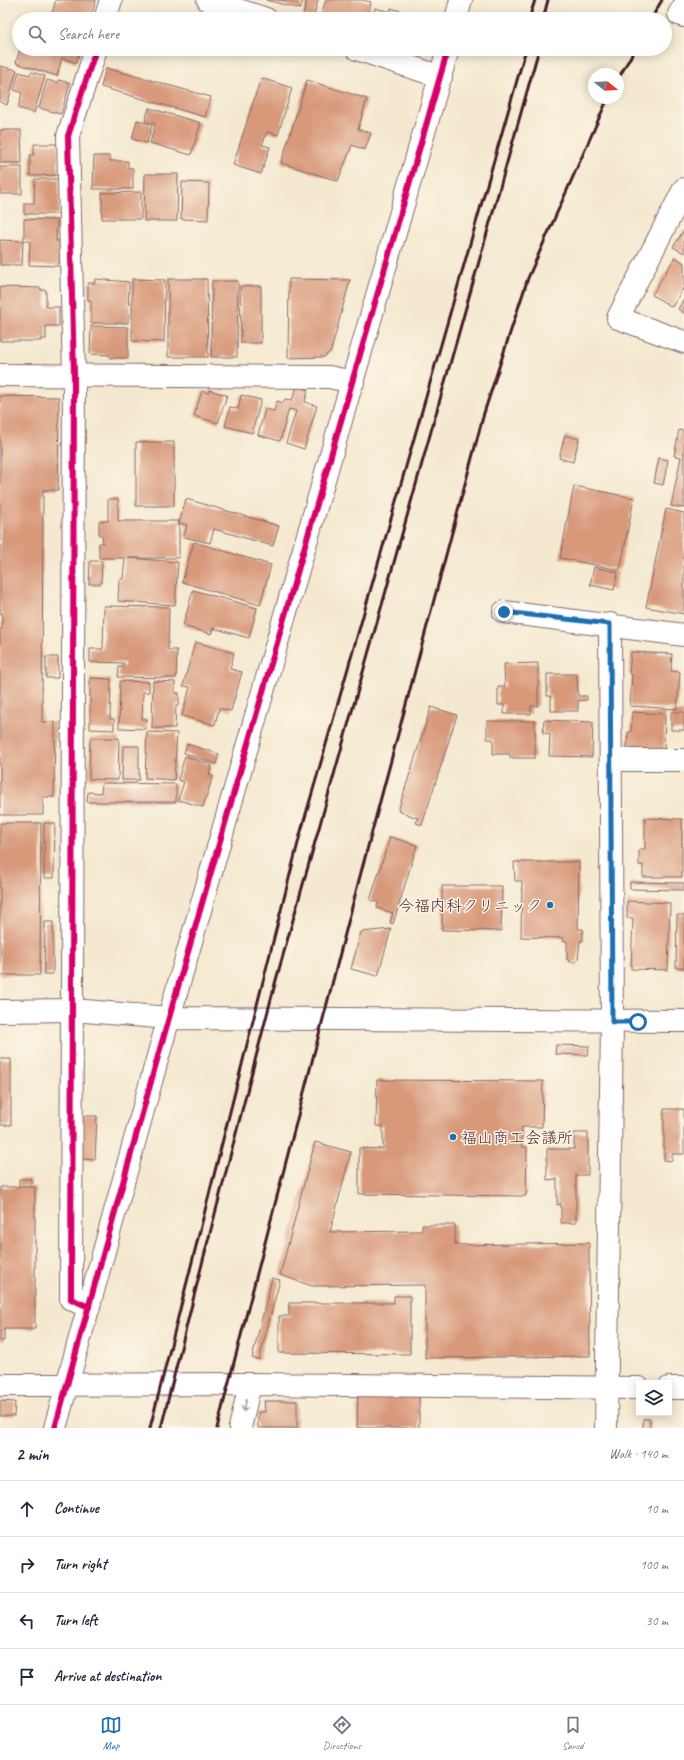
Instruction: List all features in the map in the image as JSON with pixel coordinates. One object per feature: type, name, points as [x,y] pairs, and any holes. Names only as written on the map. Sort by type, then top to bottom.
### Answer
[{"type":"street","points":[[107,12],[111,0]]},
{"type":"street","points":[[208,0],[245,12]]},
{"type":"street","points":[[457,12],[460,0]]},
{"type":"street","points":[[684,6],[679,14],[684,16]]},
{"type":"street","points":[[89,1307],[71,1299],[74,375],[68,136],[94,56]]},
{"type":"street","points":[[378,56],[442,77]]},
{"type":"street","points":[[54,1428],[169,1018],[442,77],[446,56]]},
{"type":"street","points":[[684,188],[618,318],[684,342]]},
{"type":"street","points":[[0,375],[329,377],[354,382]]},
{"type":"street","points":[[504,612],[684,634]]},
{"type":"street","points":[[606,1428],[612,1022],[610,624]]},
{"type":"street","points":[[611,760],[684,760]]},
{"type":"street","points":[[0,1011],[73,1010],[169,1018],[684,1022]]},
{"type":"street","points":[[240,1428],[250,1384]]},
{"type":"street","points":[[0,1385],[250,1384],[606,1389],[636,1388]]},
{"type":"street","points":[[672,1388],[684,1388]]},
{"type":"building","points":[[56,0],[96,0],[92,12],[52,12]]},
{"type":"building","points":[[266,0],[303,0],[300,9]]},
{"type":"building","points":[[307,0],[318,0],[315,12],[304,12]]},
{"type":"building","points":[[326,0],[362,0],[371,2],[369,12],[322,12]]},
{"type":"building","points":[[375,8],[390,12],[374,12]]},
{"type":"building","points":[[391,8],[403,12],[390,12]]},
{"type":"building","points":[[18,56],[78,56],[76,63],[62,58],[57,76],[16,63]]},
{"type":"building","points":[[0,66],[17,70],[7,105],[0,102]]},
{"type":"building","points":[[106,68],[211,97],[205,117],[101,87]]},
{"type":"building","points":[[19,72],[30,75],[31,72],[45,76],[34,113],[18,108],[22,93],[14,90]]},
{"type":"building","points":[[261,78],[292,88],[278,135],[267,132],[262,145],[270,147],[261,174],[233,165]]},
{"type":"building","points":[[47,80],[58,83],[58,80],[70,83],[61,114],[39,108]]},
{"type":"building","points":[[307,80],[367,99],[358,129],[371,133],[365,150],[352,145],[338,181],[281,163]]},
{"type":"building","points":[[149,108],[201,123],[191,155],[150,143],[155,124],[145,121]]},
{"type":"building","points":[[137,120],[152,125],[147,143],[132,139]]},
{"type":"building","points":[[0,130],[21,130],[22,163],[0,163]]},
{"type":"building","points":[[34,144],[58,144],[58,175],[30,176],[30,155],[34,155]]},
{"type":"building","points":[[94,156],[110,156],[110,161],[128,161],[128,168],[133,168],[133,189],[93,189]]},
{"type":"building","points":[[0,167],[22,167],[22,194],[0,194]]},
{"type":"building","points":[[145,174],[178,174],[177,221],[144,221]]},
{"type":"building","points":[[35,179],[59,179],[59,214],[24,214],[24,203],[34,203]]},
{"type":"building","points":[[182,182],[209,183],[208,220],[181,219]]},
{"type":"building","points":[[141,192],[141,219],[102,219],[102,193]]},
{"type":"building","points":[[24,219],[57,220],[56,241],[60,241],[59,266],[29,265],[30,241],[24,241]]},
{"type":"building","points":[[684,230],[684,253],[673,247]]},
{"type":"building","points":[[0,240],[23,241],[22,265],[0,265]]},
{"type":"building","points":[[675,257],[684,263],[684,287],[672,307],[652,295]]},
{"type":"building","points":[[95,279],[129,282],[128,323],[91,323],[91,300],[88,300],[88,283],[95,283]]},
{"type":"building","points":[[132,279],[165,280],[164,342],[132,341]]},
{"type":"building","points":[[168,279],[207,279],[208,357],[168,357]]},
{"type":"building","points":[[289,279],[350,280],[331,351],[324,357],[288,358]]},
{"type":"building","points":[[212,281],[238,281],[237,357],[211,357]]},
{"type":"building","points":[[240,286],[261,286],[261,343],[241,343]]},
{"type":"building","points":[[0,287],[41,288],[41,290],[46,290],[46,307],[59,307],[59,326],[46,326],[46,339],[40,339],[41,341],[0,341]]},
{"type":"building","points":[[684,299],[684,313],[678,309]]},
{"type":"building","points":[[91,326],[128,327],[128,358],[110,358],[110,355],[90,354]]},
{"type":"building","points":[[297,387],[308,390],[305,402],[317,406],[304,449],[286,443],[296,411],[289,409],[280,441],[258,435],[265,409],[274,411],[277,401],[283,403],[285,399],[292,400]]},
{"type":"building","points":[[209,390],[227,395],[218,423],[194,416],[202,391],[208,393]]},
{"type":"building","points":[[241,395],[261,400],[252,433],[225,426],[230,407],[238,409]]},
{"type":"building","points":[[0,396],[59,397],[58,490],[43,490],[42,722],[55,722],[54,797],[43,797],[43,815],[0,815],[0,629],[2,629],[2,613],[0,613]]},
{"type":"building","points":[[679,430],[684,431],[684,508],[671,506],[681,457],[674,456]]},
{"type":"building","points":[[565,435],[579,439],[573,462],[559,458]]},
{"type":"building","points":[[136,442],[174,442],[174,506],[136,506]]},
{"type":"building","points":[[659,458],[668,460],[663,485],[654,483]]},
{"type":"building","points":[[574,486],[634,498],[620,570],[560,558]]},
{"type":"building","points":[[108,499],[118,499],[118,521],[179,521],[179,558],[128,558],[178,562],[175,605],[118,601],[119,579],[123,579],[125,558],[99,558],[99,543],[103,543],[102,535],[99,535],[99,521],[108,521]]},
{"type":"building","points":[[186,499],[279,526],[273,546],[214,529],[210,543],[184,537],[187,525],[179,523]]},
{"type":"building","points":[[666,509],[684,513],[684,614],[646,607]]},
{"type":"building","points":[[194,542],[271,565],[260,605],[182,582]]},
{"type":"building","points":[[90,561],[102,561],[101,584],[89,584]]},
{"type":"building","points":[[594,567],[618,572],[614,590],[590,585]]},
{"type":"building","points":[[193,590],[257,608],[249,638],[213,628],[211,634],[183,626]]},
{"type":"building","points":[[104,606],[169,607],[168,650],[177,650],[176,678],[118,677],[119,667],[124,667],[124,663],[90,662],[90,649],[103,649]]},
{"type":"building","points":[[195,642],[234,653],[230,669],[242,672],[231,711],[219,708],[215,725],[182,716],[190,687],[183,686]]},
{"type":"building","points":[[631,652],[672,654],[671,671],[680,672],[677,709],[630,706],[632,674],[629,674]]},
{"type":"building","points":[[46,657],[58,657],[58,678],[46,678]]},
{"type":"building","points":[[538,663],[538,706],[531,706],[531,714],[504,714],[504,705],[498,705],[498,687],[505,687],[504,664]]},
{"type":"building","points":[[547,674],[577,674],[578,696],[587,696],[587,700],[578,701],[578,711],[551,711],[551,696],[547,696]]},
{"type":"building","points":[[90,678],[111,679],[110,719],[114,719],[114,730],[90,729]]},
{"type":"building","points":[[120,681],[149,682],[149,692],[143,692],[142,719],[147,719],[146,729],[119,728]]},
{"type":"building","points":[[153,681],[175,682],[175,693],[179,693],[179,705],[176,705],[175,728],[152,728]]},
{"type":"building","points":[[431,707],[457,715],[422,825],[416,823],[418,818],[398,811]]},
{"type":"building","points":[[632,712],[665,714],[664,750],[627,748],[628,732],[631,732]]},
{"type":"building","points":[[671,712],[684,712],[684,730],[671,730]]},
{"type":"building","points":[[544,720],[593,722],[592,757],[549,756],[550,734],[543,733]]},
{"type":"building","points":[[487,721],[535,721],[535,758],[510,758],[510,754],[493,754],[493,739],[487,739]]},
{"type":"building","points":[[147,732],[177,733],[174,780],[145,778]]},
{"type":"building","points":[[90,738],[119,738],[118,780],[89,779]]},
{"type":"building","points":[[187,744],[219,754],[216,764],[184,753]]},
{"type":"building","points":[[123,746],[139,746],[139,780],[122,780]]},
{"type":"building","points":[[185,756],[212,765],[209,774],[213,776],[203,807],[178,800],[184,782],[178,780]]},
{"type":"building","points":[[102,783],[176,784],[176,802],[87,802],[88,792],[101,793]]},
{"type":"building","points":[[645,818],[682,819],[682,877],[643,877],[643,865],[639,865],[639,849],[645,849]]},
{"type":"building","points":[[0,823],[41,823],[40,975],[0,975]]},
{"type":"building","points":[[44,823],[55,823],[54,878],[44,878]]},
{"type":"building","points":[[390,837],[417,845],[393,924],[390,923],[393,913],[377,908],[378,902],[370,900]]},
{"type":"building","name":"今福内科クリニック","points":[[514,862],[579,862],[578,929],[583,929],[583,941],[580,941],[578,959],[576,962],[570,962],[567,959],[567,941],[563,941],[563,938],[521,937],[522,881],[515,881]]},
{"type":"building","points":[[630,882],[684,883],[684,890],[630,889]]},
{"type":"building","points":[[442,886],[502,886],[501,931],[442,930]]},
{"type":"building","points":[[627,901],[670,903],[668,970],[631,969],[633,918],[627,918]]},
{"type":"building","points":[[677,915],[684,915],[684,968],[676,968]]},
{"type":"building","points":[[45,922],[53,922],[53,974],[44,974]]},
{"type":"building","points":[[391,929],[378,976],[351,969],[361,932]]},
{"type":"building","points":[[556,1045],[589,1046],[588,1055],[555,1054]]},
{"type":"building","points":[[0,1059],[11,1059],[11,1125],[0,1125]]},
{"type":"building","name":"福山商工会議所","points":[[377,1080],[543,1081],[542,1127],[522,1127],[522,1147],[527,1147],[526,1196],[359,1194],[359,1148],[383,1149],[383,1126],[376,1126]]},
{"type":"building","points":[[664,1109],[684,1109],[684,1154],[672,1154],[672,1161],[664,1160]]},
{"type":"building","points":[[81,1116],[97,1116],[95,1160],[80,1159]]},
{"type":"building","points":[[574,1133],[588,1133],[588,1175],[576,1175],[576,1223],[561,1223],[561,1204],[557,1205],[557,1179],[547,1180],[547,1149],[574,1149]]},
{"type":"building","points":[[315,1142],[351,1152],[330,1232],[422,1231],[422,1225],[455,1225],[455,1245],[589,1243],[590,1356],[425,1358],[425,1285],[312,1286],[280,1275]]},
{"type":"building","points":[[19,1179],[31,1179],[31,1186],[19,1186]]},
{"type":"building","points":[[0,1187],[35,1187],[35,1329],[4,1329],[4,1341],[0,1341]]},
{"type":"building","points":[[272,1278],[280,1280],[259,1360],[252,1358]]},
{"type":"building","points":[[394,1296],[410,1296],[410,1354],[279,1353],[279,1316],[289,1316],[289,1303],[394,1303]]},
{"type":"building","points":[[358,1394],[419,1395],[419,1428],[357,1428]]},
{"type":"building","points":[[0,1401],[15,1402],[14,1416],[0,1416]]},
{"type":"building","points":[[264,1401],[297,1401],[297,1428],[258,1428],[258,1412],[265,1412]]},
{"type":"building","points":[[643,1419],[650,1419],[650,1428],[643,1428]]},
{"type":"railway","points":[[531,12],[535,0]]},
{"type":"railway","points":[[545,12],[548,0]]},
{"type":"railway","points":[[655,12],[662,0]]},
{"type":"railway","points":[[150,1428],[300,835],[524,56]]},
{"type":"railway","points":[[161,1428],[276,980],[537,56]]},
{"type":"railway","points":[[624,68],[631,56]]},
{"type":"railway","points":[[217,1428],[359,880],[484,413],[528,278],[605,104]]},
{"type":"cycle path","points":[[89,1307],[71,1299],[74,375],[68,136],[94,56]]},
{"type":"cycle path","points":[[55,1428],[160,1049],[446,56]]},
{"type":"place","name":"今福内科クリニック","points":[[550,905]]},
{"type":"place","name":"福山商工会議所","points":[[453,1137]]},
{"type":"route","points":[[504,612],[610,624],[612,1022],[638,1022]]}]
